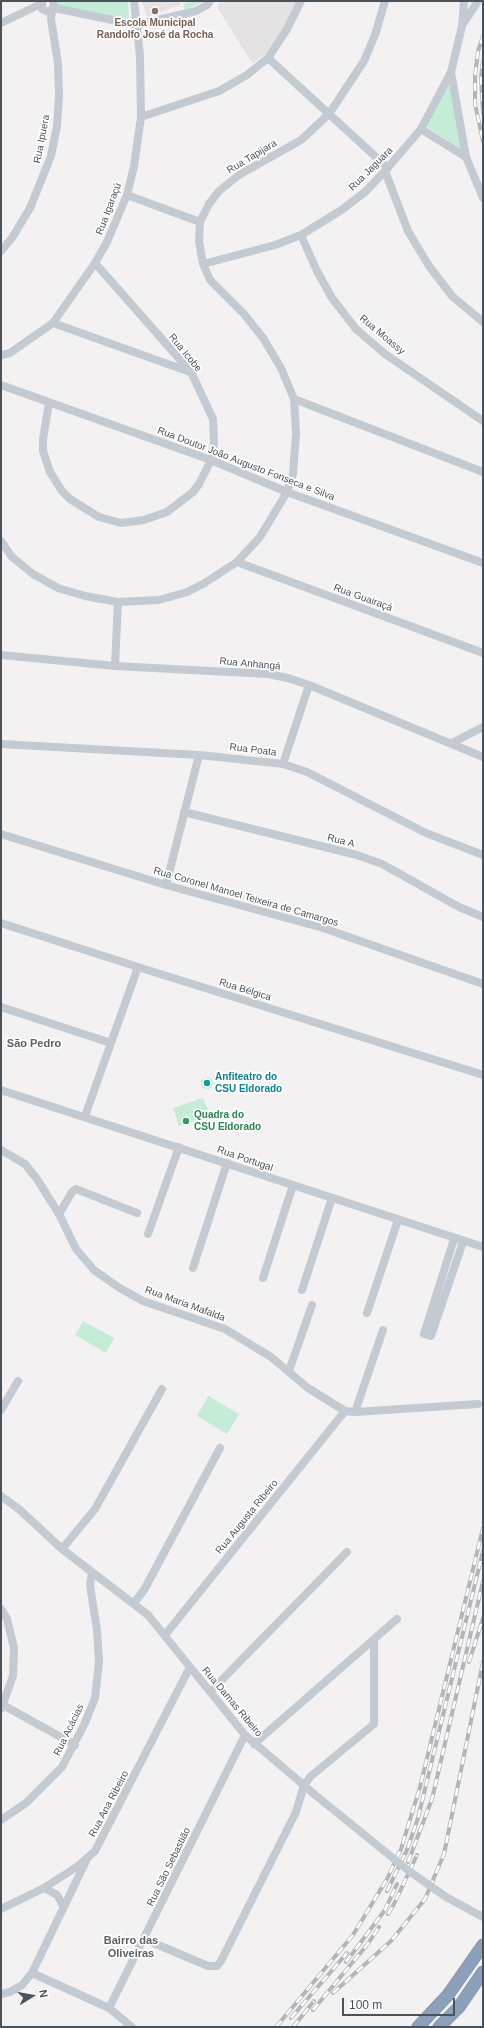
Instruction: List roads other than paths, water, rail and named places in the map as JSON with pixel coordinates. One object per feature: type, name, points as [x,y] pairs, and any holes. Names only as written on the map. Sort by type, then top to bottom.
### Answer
[{"type":"highway","points":[[418,2027],[448,1995],[483,1945]]},
{"type":"highway","points":[[439,2027],[459,2007],[483,1972]]},
{"type":"street","name":"Rua Igaraçú","points":[[1,355],[10,352],[53,323],[95,263],[107,242],[127,195],[134,166],[141,117],[141,71],[134,1]]},
{"type":"street","points":[[1,23],[28,11],[48,8],[137,25],[196,11],[207,5],[210,1]]},
{"type":"street","points":[[141,117],[219,91],[247,75],[268,58],[287,29],[300,1]]},
{"type":"street","name":"Rua Tapijara","points":[[1,541],[12,557],[33,574],[58,588],[85,596],[118,602],[159,600],[187,592],[203,584],[237,562],[260,537],[287,492],[293,474],[295,455],[294,399],[281,368],[263,338],[244,314],[210,280],[203,264],[199,241],[200,222],[209,204],[219,191],[239,175],[301,140],[329,114],[364,61],[375,35],[385,1]]},
{"type":"street","name":"Rua Jaguara","points":[[203,264],[275,245],[301,235],[343,209],[366,191],[421,129],[450,72],[462,26],[464,1]]},
{"type":"street","points":[[462,26],[478,1]]},
{"type":"street","name":"Rua Ipuera","points":[[1,251],[12,238],[30,208],[51,156],[57,126],[59,96],[58,63],[48,8]]},
{"type":"street","points":[[268,58],[329,114],[386,170],[408,232],[429,266],[452,296],[483,322]]},
{"type":"street","points":[[450,72],[466,157],[483,198]]},
{"type":"street","points":[[421,129],[466,157]]},
{"type":"street","points":[[127,195],[200,222]]},
{"type":"street","name":"Rua Moassy","points":[[301,235],[316,269],[332,298],[356,328],[385,354],[483,421]]},
{"type":"street","name":"Rua Icobe","points":[[49,403],[43,438],[43,450],[50,472],[62,492],[70,499],[99,517],[121,523],[144,520],[167,512],[193,492],[211,460],[214,443],[213,419],[191,372],[95,263]]},
{"type":"street","points":[[53,323],[191,372]]},
{"type":"street","name":"Rua Doutor João Augusto Fonseca e Silva","points":[[1,386],[211,460],[287,492],[483,562]]},
{"type":"street","points":[[294,399],[483,472]]},
{"type":"street","name":"Rua Guairaçá","points":[[237,562],[483,653]]},
{"type":"street","points":[[115,666],[118,602]]},
{"type":"street","name":"Rua Anhangá","points":[[1,655],[115,666],[268,674],[310,684],[483,757]]},
{"type":"street","points":[[283,764],[310,684]]},
{"type":"street","points":[[452,743],[483,726]]},
{"type":"street","name":"Rua Poata","points":[[1,744],[199,755],[283,764],[307,772],[426,833],[483,855]]},
{"type":"street","points":[[166,885],[199,755]]},
{"type":"street","name":"Rua A","points":[[184,812],[357,855],[382,864],[459,908],[483,917]]},
{"type":"street","name":"Rua Coronel Manoel Teixeira de Camargos","points":[[1,834],[166,885],[323,928],[483,984]]},
{"type":"street","name":"Rua Bélgica","points":[[1,922],[138,967],[483,1075]]},
{"type":"street","points":[[86,1116],[138,967]]},
{"type":"street","points":[[1,1008],[111,1043]]},
{"type":"street","name":"Rua Portugal","points":[[1,1090],[86,1116],[483,1248]]},
{"type":"street","points":[[148,1234],[179,1148]]},
{"type":"street","name":"Rua Maria Mafalda","points":[[1,1150],[25,1164],[37,1179],[59,1214],[76,1249],[94,1270],[118,1287],[143,1301],[225,1329],[271,1357],[308,1388],[345,1411],[355,1412],[478,1404]]},
{"type":"street","points":[[193,1268],[227,1163]]},
{"type":"street","points":[[263,1278],[292,1185]]},
{"type":"street","points":[[59,1214],[72,1192],[76,1189],[137,1213]]},
{"type":"street","points":[[302,1290],[332,1198]]},
{"type":"street","points":[[367,1313],[398,1220]]},
{"type":"street","points":[[454,1239],[424,1334],[431,1336],[463,1242]]},
{"type":"street","points":[[289,1371],[312,1306]]},
{"type":"street","points":[[355,1412],[383,1330]]},
{"type":"street","points":[[1,1410],[18,1381]]},
{"type":"street","points":[[62,1549],[95,1509],[162,1389]]},
{"type":"street","name":"Rua Augusta Ribeiro","points":[[165,1636],[345,1411]]},
{"type":"street","points":[[134,1603],[144,1590],[220,1448]]},
{"type":"street","name":"Rua Damas Ribeiro","points":[[1,1496],[20,1510],[62,1549],[148,1615],[245,1735],[254,1744],[409,1871],[446,1897],[483,1917]]},
{"type":"street","points":[[210,1692],[347,1552]]},
{"type":"street","name":"Rua Acácias","points":[[1,1820],[26,1803],[45,1786],[62,1767],[75,1745],[95,1698],[99,1662],[97,1630],[90,1585],[92,1572]]},
{"type":"street","points":[[1,1609],[7,1619],[14,1648],[13,1676],[2,1707],[75,1745]]},
{"type":"street","points":[[254,1744],[398,1619]]},
{"type":"street","points":[[144,1939],[208,1966],[217,1966],[221,1961],[296,1812],[304,1786],[311,1776],[374,1724],[374,1640]]},
{"type":"street","name":"Rua Ana Ribeiro","points":[[1,1909],[44,1888],[88,1859],[101,1841],[190,1667]]},
{"type":"street","name":"Rua São Sebastião","points":[[109,2008],[245,1735]]},
{"type":"street","points":[[1,1994],[10,1992],[22,1984],[32,1973],[88,1859]]},
{"type":"street","points":[[44,1888],[56,1895],[64,1907]]},
{"type":"street","points":[[32,1973],[109,2008],[132,2027]]},
{"type":"railway","points":[[483,36],[478,51],[475,76],[475,104],[483,141]]},
{"type":"railway","points":[[483,61],[481,77],[483,113]]},
{"type":"railway","points":[[276,2027],[353,1935],[387,1879],[401,1849],[420,1787],[483,1528]]},
{"type":"railway","points":[[387,1891],[407,1850],[418,1818],[483,1551]]},
{"type":"railway","points":[[408,1862],[432,1799],[483,1581]]},
{"type":"railway","points":[[469,1662],[483,1618]]},
{"type":"railway","points":[[333,1993],[391,1941],[425,1899],[444,1854],[483,1662]]},
{"type":"railway","points":[[388,1914],[417,1855]]},
{"type":"railway","points":[[346,1962],[385,1910],[397,1884]]},
{"type":"railway","points":[[313,2010],[367,1945],[379,1927]]},
{"type":"railway","points":[[291,2018],[347,1953]]},
{"type":"railway","points":[[293,2027],[314,2001]]},
{"type":"place","name":"Escola Municipal Randolfo José da Rocha","points":[[155,11]]},
{"type":"place","name":"Anfiteatro do CSU Eldorado","points":[[207,1083]]},
{"type":"place","name":"Quadra do CSU Eldorado","points":[[186,1121]]},
{"type":"district","name":"São Pedro","points":[[34,1044]]},
{"type":"district","name":"Bairro das Oliveiras","points":[[131,1947]]}]
